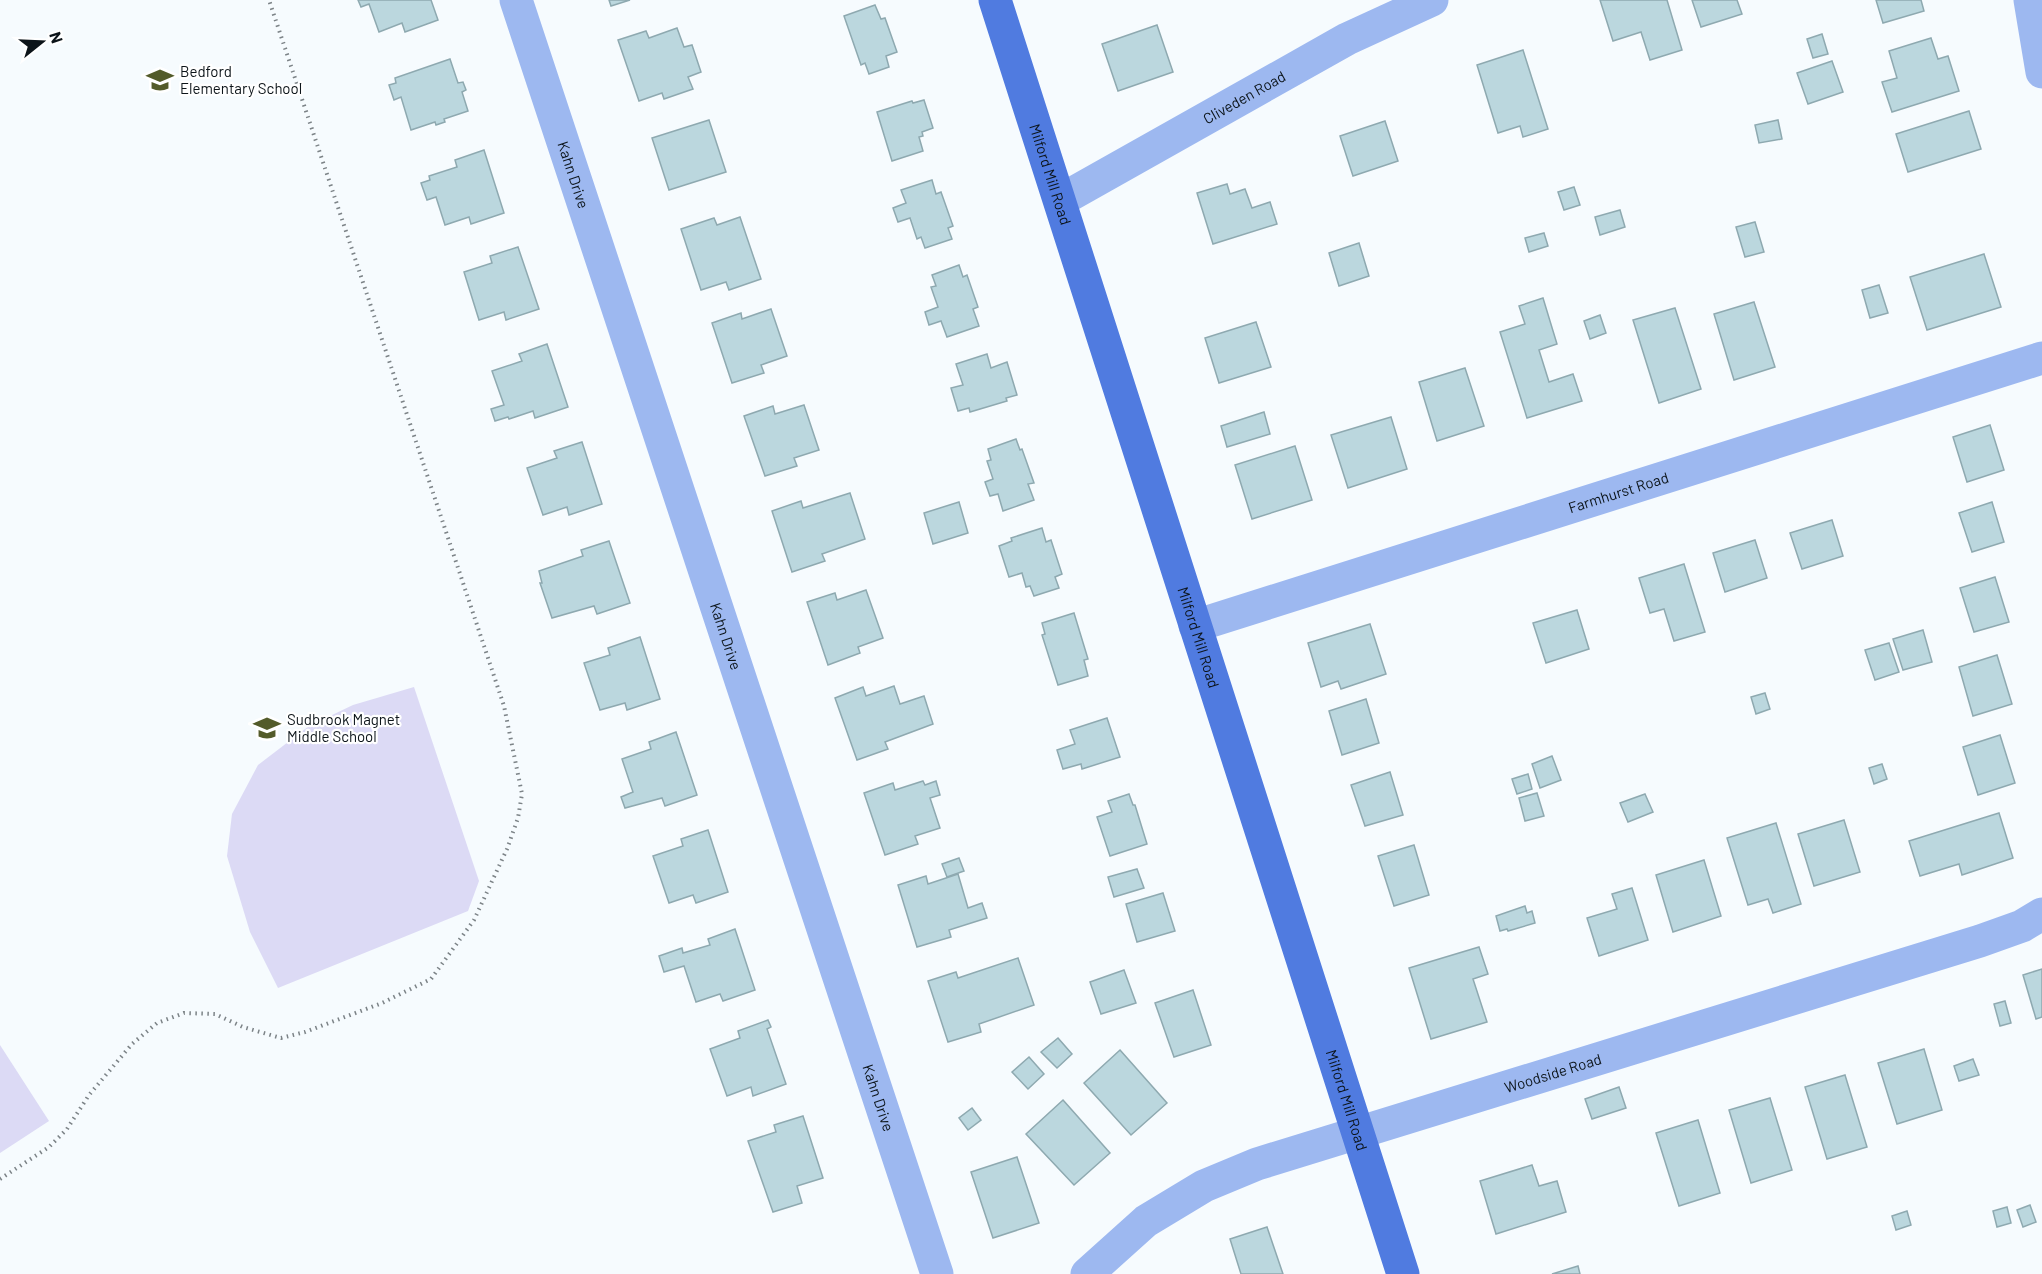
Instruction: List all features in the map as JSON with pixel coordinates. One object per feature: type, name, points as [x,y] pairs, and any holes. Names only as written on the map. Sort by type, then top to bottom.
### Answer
[{"type":"main road","name":"Milford Mill Road","points":[[996,0],[1403,1274]]},
{"type":"street","name":"Kahn Drive","points":[[516,0],[937,1274]]},
{"type":"street","name":"Cliveden Road","points":[[1061,200],[1347,39],[1432,0]]},
{"type":"street","points":[[2030,0],[2042,72]]},
{"type":"street","name":"Farmhurst Road","points":[[1196,626],[2042,358]]},
{"type":"street","name":"Woodside Road","points":[[1087,1274],[1146,1221],[1204,1186],[1257,1164],[1980,941],[2022,926],[2042,914]]},
{"type":"path","points":[[0,1179],[49,1147],[67,1129],[89,1095],[132,1044],[157,1023],[184,1013],[215,1014],[243,1027],[280,1038],[305,1032],[382,1004],[431,980],[474,920],[507,849],[518,818],[522,794],[504,706],[269,0]]},
{"type":"shaded area","points":[[414,687],[479,881],[468,911],[278,988],[250,932],[227,856],[232,814],[258,765],[309,726],[353,705]]},
{"type":"shaded area","points":[[0,1045],[49,1121],[0,1153]]},
{"type":"building","points":[[358,0],[431,0],[438,20],[405,32],[402,23],[379,32],[369,4],[361,7]]},
{"type":"building","points":[[609,0],[630,0],[611,6]]},
{"type":"building","points":[[1600,0],[1667,0],[1682,50],[1650,60],[1641,32],[1613,41]]},
{"type":"building","points":[[1692,0],[1737,0],[1742,14],[1701,27]]},
{"type":"building","points":[[1876,0],[1921,0],[1924,11],[1883,23]]},
{"type":"building","points":[[875,5],[881,19],[885,18],[897,52],[886,56],[889,67],[869,74],[865,63],[861,65],[844,16]]},
{"type":"building","points":[[1157,25],[1173,72],[1118,91],[1102,44]]},
{"type":"building","points":[[677,28],[684,47],[692,45],[701,72],[688,77],[693,89],[664,99],[662,93],[639,101],[618,40],[646,31],[649,38]]},
{"type":"building","points":[[1822,34],[1828,54],[1813,58],[1807,39]]},
{"type":"building","points":[[1931,38],[1938,59],[1948,56],[1959,91],[1892,112],[1882,82],[1897,78],[1889,51]]},
{"type":"building","points":[[1523,50],[1548,129],[1523,137],[1520,126],[1498,133],[1477,65]]},
{"type":"building","points":[[450,59],[458,83],[463,82],[466,90],[462,92],[468,111],[444,119],[445,122],[436,125],[435,122],[411,130],[401,97],[394,100],[389,85],[396,83],[395,78]]},
{"type":"building","points":[[1832,61],[1843,92],[1808,104],[1797,73]]},
{"type":"building","points":[[924,100],[933,128],[922,132],[923,136],[919,137],[923,151],[892,161],[877,112],[912,101],[913,103]]},
{"type":"building","points":[[1969,111],[1981,149],[1908,172],[1896,134]]},
{"type":"building","points":[[709,120],[726,172],[669,190],[652,138]]},
{"type":"building","points":[[1778,120],[1782,139],[1759,143],[1755,125]]},
{"type":"building","points":[[1385,121],[1398,161],[1353,176],[1340,136]]},
{"type":"building","points":[[484,150],[504,213],[471,224],[469,217],[445,225],[436,197],[427,200],[421,183],[430,180],[429,176],[457,167],[455,160]]},
{"type":"building","points":[[932,180],[936,194],[941,192],[953,226],[948,228],[952,239],[925,248],[921,237],[917,239],[910,218],[898,222],[893,208],[906,203],[901,190]]},
{"type":"building","points":[[1227,184],[1230,194],[1245,189],[1252,208],[1270,202],[1277,224],[1213,244],[1197,193]]},
{"type":"building","points":[[1574,187],[1580,205],[1564,210],[1558,192]]},
{"type":"building","points":[[1620,210],[1625,227],[1600,235],[1595,217]]},
{"type":"building","points":[[740,217],[761,279],[729,290],[726,282],[701,290],[681,229],[714,218],[717,225]]},
{"type":"building","points":[[1755,222],[1764,252],[1745,257],[1736,227]]},
{"type":"building","points":[[1544,233],[1548,246],[1529,252],[1525,238]]},
{"type":"building","points":[[1359,243],[1369,276],[1339,286],[1329,253]]},
{"type":"building","points":[[518,247],[539,309],[506,320],[504,312],[479,320],[464,272],[492,263],[490,256]]},
{"type":"building","points":[[1984,254],[2001,307],[1927,330],[1910,277]]},
{"type":"building","points":[[959,265],[963,277],[967,275],[978,307],[973,309],[979,326],[947,337],[941,321],[929,325],[925,312],[938,307],[931,287],[936,286],[932,275]]},
{"type":"building","points":[[1879,285],[1888,313],[1870,318],[1862,290]]},
{"type":"building","points":[[1543,298],[1557,344],[1539,350],[1549,382],[1573,374],[1582,401],[1527,418],[1500,332],[1525,324],[1519,306]]},
{"type":"building","points":[[1754,302],[1775,367],[1734,380],[1714,314]]},
{"type":"building","points":[[1675,308],[1701,389],[1659,403],[1633,320]]},
{"type":"building","points":[[771,309],[787,356],[761,365],[764,373],[732,383],[712,323],[741,313],[742,319]]},
{"type":"building","points":[[1600,315],[1606,333],[1590,339],[1584,321]]},
{"type":"building","points":[[1256,322],[1271,367],[1219,383],[1205,338]]},
{"type":"building","points":[[547,344],[568,407],[535,418],[533,411],[495,421],[491,409],[504,405],[492,371],[522,361],[519,354]]},
{"type":"building","points":[[987,354],[991,368],[1007,362],[1017,395],[1006,398],[1007,401],[970,412],[969,408],[958,411],[951,388],[963,385],[956,364]]},
{"type":"building","points":[[1465,368],[1484,426],[1437,441],[1419,382]]},
{"type":"building","points":[[804,405],[819,450],[794,458],[797,466],[765,476],[744,416],[773,406],[775,414]]},
{"type":"building","points":[[1264,412],[1270,434],[1227,447],[1221,426]]},
{"type":"building","points":[[1391,417],[1407,469],[1348,488],[1331,435]]},
{"type":"building","points":[[1990,425],[2004,470],[1967,482],[1953,437]]},
{"type":"building","points":[[1016,439],[1034,483],[1028,484],[1034,500],[1003,511],[998,494],[990,496],[985,482],[993,479],[987,461],[991,460],[988,449]]},
{"type":"building","points":[[582,442],[602,504],[569,515],[567,507],[543,515],[527,468],[557,458],[554,451]]},
{"type":"building","points":[[1295,446],[1312,500],[1252,519],[1235,465]]},
{"type":"building","points":[[850,493],[865,539],[822,554],[825,561],[792,572],[772,511],[801,501],[803,508]]},
{"type":"building","points":[[959,502],[968,533],[933,544],[924,513]]},
{"type":"building","points":[[1992,502],[2004,542],[1972,552],[1959,513]]},
{"type":"building","points":[[1832,520],[1843,556],[1802,569],[1790,533]]},
{"type":"building","points":[[1042,528],[1046,542],[1051,540],[1062,574],[1055,577],[1059,588],[1034,596],[1030,586],[1026,587],[1022,573],[1009,577],[999,546],[1012,541],[1011,538]]},
{"type":"building","points":[[1755,540],[1767,578],[1725,592],[1713,553]]},
{"type":"building","points":[[609,541],[630,603],[597,614],[594,606],[552,618],[540,583],[542,583],[539,571],[583,556],[581,550]]},
{"type":"building","points":[[1684,564],[1705,632],[1674,641],[1664,609],[1650,613],[1639,578]]},
{"type":"building","points":[[1995,577],[2009,622],[1974,632],[1960,588]]},
{"type":"building","points":[[866,590],[883,638],[858,647],[860,653],[828,665],[807,602],[835,593],[837,600]]},
{"type":"building","points":[[1577,610],[1589,649],[1546,663],[1533,623]]},
{"type":"building","points":[[1074,613],[1088,659],[1084,660],[1088,676],[1058,685],[1042,635],[1045,634],[1042,623]]},
{"type":"building","points":[[1370,624],[1386,674],[1341,689],[1338,681],[1321,687],[1308,643]]},
{"type":"building","points":[[1923,630],[1932,662],[1903,670],[1893,639]]},
{"type":"building","points":[[640,637],[660,699],[627,710],[625,703],[600,710],[584,663],[610,655],[608,648]]},
{"type":"building","points":[[1889,643],[1899,672],[1875,680],[1865,650]]},
{"type":"building","points":[[1997,655],[2012,704],[1973,716],[1959,667]]},
{"type":"building","points":[[894,686],[900,704],[924,696],[933,724],[885,742],[888,749],[857,760],[835,698],[863,687],[866,696]]},
{"type":"building","points":[[1765,693],[1770,709],[1756,714],[1751,697]]},
{"type":"building","points":[[1366,699],[1379,743],[1342,755],[1329,711]]},
{"type":"building","points":[[1107,718],[1120,757],[1082,769],[1081,764],[1063,769],[1057,750],[1075,744],[1070,730]]},
{"type":"building","points":[[676,732],[697,795],[665,806],[662,798],[625,808],[621,797],[633,792],[622,759],[651,749],[649,742]]},
{"type":"building","points":[[2000,735],[2015,783],[1978,795],[1963,747]]},
{"type":"building","points":[[1552,756],[1561,780],[1540,788],[1532,764]]},
{"type":"building","points":[[1882,764],[1887,779],[1874,784],[1869,768]]},
{"type":"building","points":[[1390,772],[1403,815],[1365,826],[1351,785]]},
{"type":"building","points":[[1528,774],[1532,789],[1517,794],[1512,779]]},
{"type":"building","points":[[923,781],[925,785],[936,781],[940,795],[930,798],[940,828],[915,836],[918,844],[885,855],[864,793],[893,783],[895,790]]},
{"type":"building","points":[[1537,793],[1544,816],[1525,821],[1519,798]]},
{"type":"building","points":[[1129,794],[1135,805],[1147,844],[1110,856],[1097,817],[1112,812],[1108,801]]},
{"type":"building","points":[[1645,794],[1653,812],[1628,822],[1620,803]]},
{"type":"building","points":[[1999,813],[2013,858],[1962,875],[1959,864],[1920,876],[1909,841]]},
{"type":"building","points":[[1844,820],[1860,872],[1814,886],[1798,834]]},
{"type":"building","points":[[1776,823],[1801,904],[1773,913],[1768,899],[1748,905],[1727,838]]},
{"type":"building","points":[[708,830],[728,892],[696,903],[693,895],[669,903],[653,856],[683,846],[681,839]]},
{"type":"building","points":[[1414,845],[1429,895],[1394,906],[1378,856]]},
{"type":"building","points":[[959,858],[964,871],[947,877],[942,864]]},
{"type":"building","points":[[1704,860],[1721,916],[1673,932],[1656,875]]},
{"type":"building","points":[[1137,869],[1144,888],[1114,897],[1108,877]]},
{"type":"building","points":[[958,874],[968,908],[982,903],[987,918],[949,930],[951,937],[917,947],[898,885],[926,876],[928,884]]},
{"type":"building","points":[[1632,888],[1648,940],[1599,956],[1587,918],[1617,909],[1612,894]]},
{"type":"building","points":[[1163,893],[1175,931],[1137,942],[1126,904]]},
{"type":"building","points":[[1525,906],[1527,913],[1532,911],[1535,923],[1500,931],[1496,916]]},
{"type":"building","points":[[735,929],[755,990],[723,1001],[720,994],[696,1002],[684,966],[664,972],[659,956],[682,948],[683,953],[710,945],[708,939]]},
{"type":"building","points":[[1479,947],[1488,974],[1473,979],[1487,1022],[1431,1039],[1409,968]]},
{"type":"building","points":[[1018,958],[1034,1005],[979,1024],[981,1032],[948,1042],[928,981],[956,972],[958,978]]},
{"type":"building","points":[[2042,969],[2042,1017],[2036,1019],[2023,975]]},
{"type":"building","points":[[1124,970],[1136,1003],[1101,1014],[1090,982]]},
{"type":"building","points":[[1193,990],[1211,1045],[1174,1057],[1155,1003]]},
{"type":"building","points":[[2005,1001],[2011,1023],[2000,1026],[1994,1004]]},
{"type":"building","points":[[768,1020],[771,1027],[767,1029],[786,1084],[753,1096],[751,1087],[727,1096],[710,1049],[740,1038],[738,1031]]},
{"type":"building","points":[[1058,1038],[1072,1054],[1057,1068],[1041,1052]]},
{"type":"building","points":[[1924,1049],[1942,1110],[1897,1124],[1878,1063]]},
{"type":"building","points":[[1120,1050],[1167,1103],[1131,1135],[1084,1083]]},
{"type":"building","points":[[1029,1057],[1044,1074],[1028,1089],[1012,1072]]},
{"type":"building","points":[[1973,1059],[1979,1075],[1959,1081],[1954,1066]]},
{"type":"building","points":[[1845,1075],[1867,1147],[1827,1159],[1805,1087]]},
{"type":"building","points":[[1619,1087],[1626,1108],[1592,1119],[1585,1099]]},
{"type":"building","points":[[1770,1098],[1792,1170],[1751,1183],[1729,1110]]},
{"type":"building","points":[[1063,1100],[1110,1153],[1074,1185],[1026,1134]]},
{"type":"building","points":[[972,1108],[981,1120],[968,1130],[959,1118]]},
{"type":"building","points":[[803,1116],[823,1178],[797,1186],[802,1203],[773,1212],[748,1141],[776,1132],[774,1125]]},
{"type":"building","points":[[1698,1120],[1720,1193],[1679,1206],[1656,1133]]},
{"type":"building","points":[[1017,1157],[1039,1223],[993,1238],[971,1172]]},
{"type":"building","points":[[1532,1165],[1539,1186],[1557,1181],[1566,1212],[1496,1234],[1480,1181]]},
{"type":"building","points":[[2030,1205],[2036,1222],[2023,1227],[2017,1210]]},
{"type":"building","points":[[2007,1207],[2011,1223],[1997,1227],[1993,1211]]},
{"type":"building","points":[[1907,1211],[1911,1225],[1896,1230],[1892,1216]]},
{"type":"building","points":[[1267,1227],[1283,1274],[1241,1274],[1230,1239]]},
{"type":"building","points":[[1578,1266],[1580,1274],[1552,1274]]},
{"type":"place","name":"Bedford Elementary School","points":[[160,80]]},
{"type":"place","name":"Sudbrook Magnet Middle School","points":[[267,728]]}]
